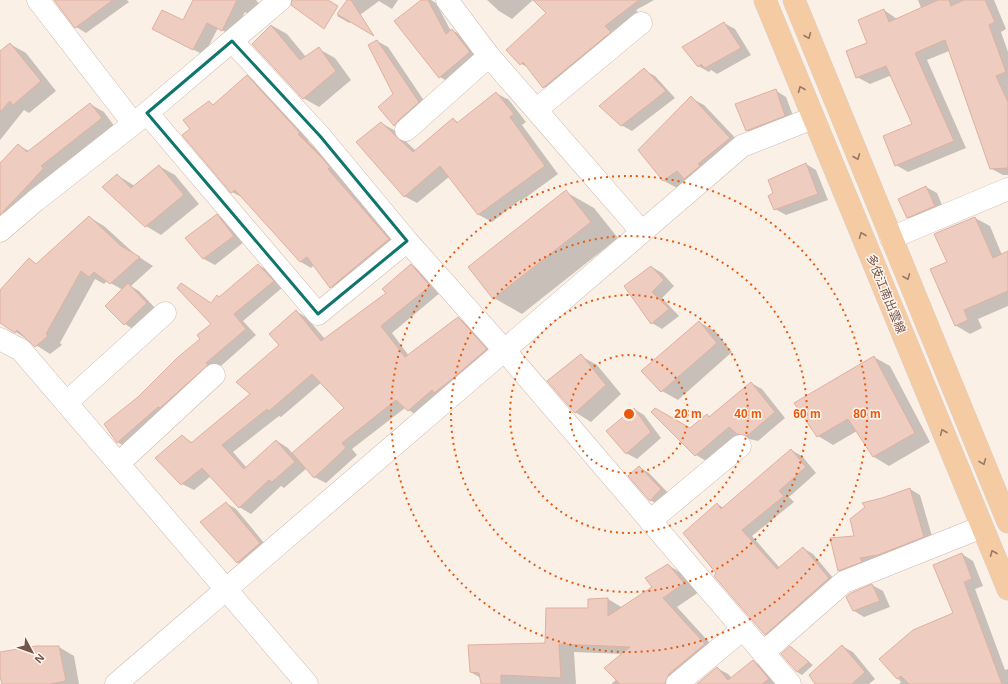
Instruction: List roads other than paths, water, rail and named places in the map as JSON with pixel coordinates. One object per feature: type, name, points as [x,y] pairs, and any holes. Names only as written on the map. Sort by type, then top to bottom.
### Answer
[{"type":"main road","name":"多伎江南出雲線","points":[[765,0],[1008,589]]},
{"type":"main road","points":[[794,0],[1008,522]]},
{"type":"street","points":[[38,0],[140,118],[318,314],[408,241]]},
{"type":"street","points":[[0,231],[140,118],[280,0]]},
{"type":"street","points":[[447,0],[489,56],[642,232]]},
{"type":"street","points":[[536,110],[641,23]]},
{"type":"street","points":[[232,41],[320,136],[408,241],[505,351],[790,684]]},
{"type":"street","points":[[406,130],[489,56]]},
{"type":"street","points":[[116,684],[742,146],[813,118]]},
{"type":"street","points":[[891,238],[1008,189]]},
{"type":"street","points":[[66,403],[165,313]]},
{"type":"street","points":[[0,339],[21,350],[307,684]]},
{"type":"street","points":[[119,463],[214,376]]},
{"type":"street","points":[[650,521],[740,446]]},
{"type":"street","points":[[763,653],[844,582],[982,527]]},
{"type":"street","points":[[677,684],[743,629]]}]
